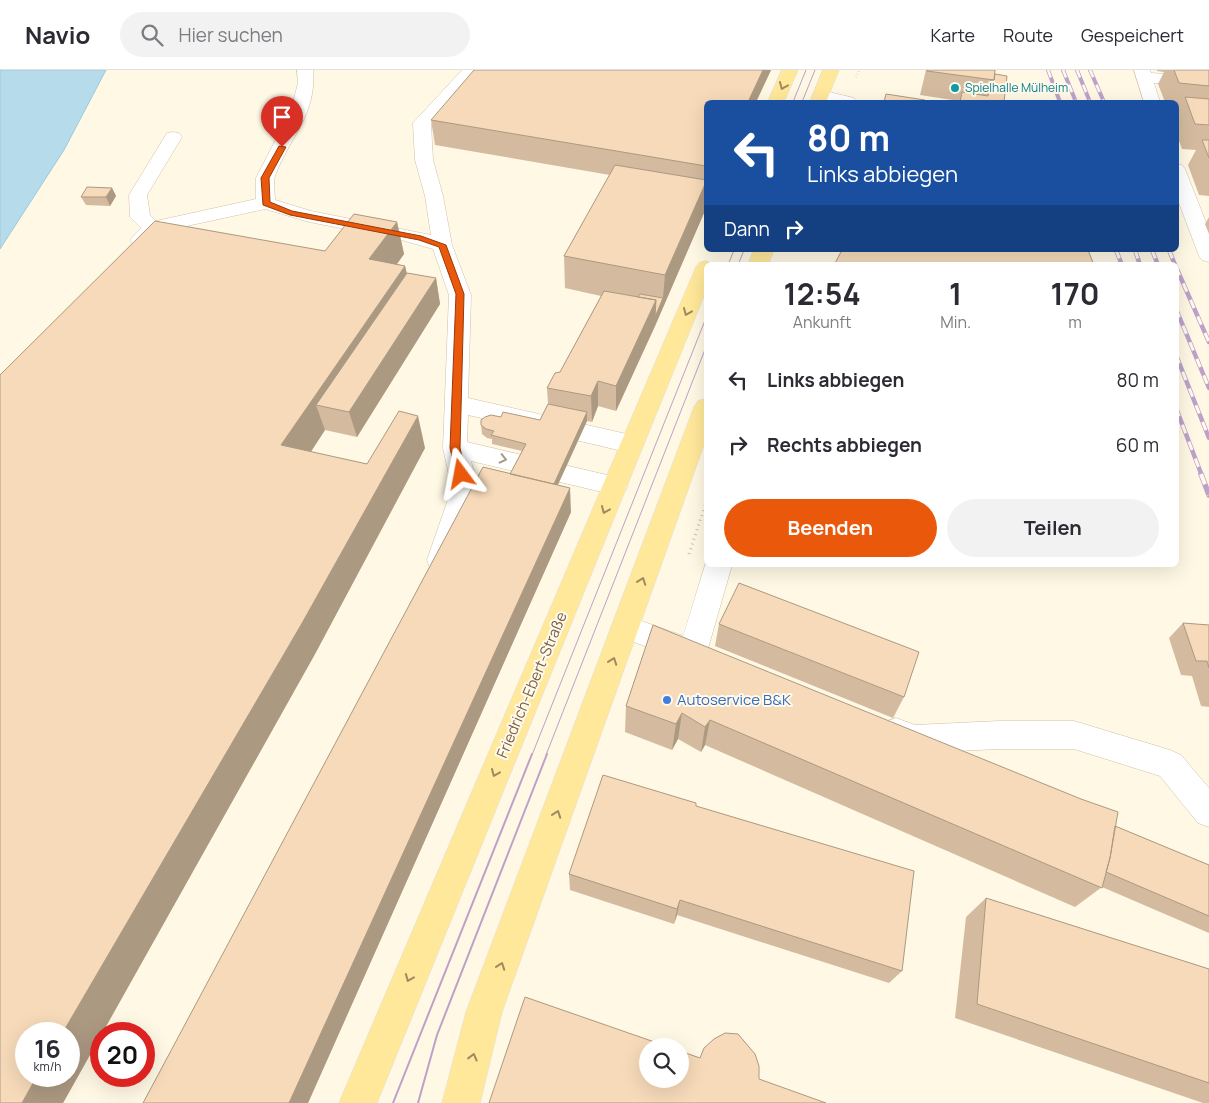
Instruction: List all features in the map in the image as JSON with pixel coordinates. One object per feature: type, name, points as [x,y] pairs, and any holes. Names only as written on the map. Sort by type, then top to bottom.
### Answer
[{"type":"main road","points":[[777,100],[790,70]]},
{"type":"main road","points":[[819,99],[831,70]]},
{"type":"main road","name":"Friedrich-Ebert-Straße","points":[[358,1103],[631,444],[704,273]]},
{"type":"main road","points":[[461,1103],[484,1012],[704,412]]},
{"type":"lane","points":[[266,203],[265,178],[300,110],[306,84],[305,70]]},
{"type":"lane","points":[[427,584],[442,558],[464,488],[455,448],[460,294],[442,245],[434,196],[424,160],[422,123],[471,70]]},
{"type":"lane","points":[[1151,100],[1142,73],[1209,82]]},
{"type":"lane","points":[[152,228],[140,216],[138,195],[173,137]]},
{"type":"lane","points":[[1179,160],[1188,201],[1208,254]]},
{"type":"lane","points":[[1188,201],[1209,203]]},
{"type":"lane","points":[[124,257],[152,228],[266,203],[290,213],[421,238],[442,245]]},
{"type":"lane","points":[[457,404],[631,444]]},
{"type":"lane","points":[[455,448],[615,486]]},
{"type":"lane","points":[[693,652],[717,567]]},
{"type":"lane","points":[[625,627],[721,663]]},
{"type":"lane","points":[[869,721],[915,739],[999,735],[1074,735],[1170,765],[1209,812]]},
{"type":"water","points":[[0,70],[106,70],[64,150],[0,249]]},
{"type":"building","points":[[474,70],[763,70],[749,100],[704,100],[704,166],[431,120]]},
{"type":"building","points":[[927,70],[995,70],[994,80]]},
{"type":"building","points":[[1174,70],[1209,70],[1209,86],[1179,83]]},
{"type":"building","points":[[995,74],[1007,76],[1004,100],[960,100],[962,92],[988,96],[991,80],[994,80]]},
{"type":"building","points":[[886,94],[925,100],[884,100]]},
{"type":"building","points":[[1185,97],[1209,99],[1209,125],[1195,124]]},
{"type":"building","points":[[1202,140],[1209,140],[1209,158]]},
{"type":"building","points":[[615,165],[704,180],[704,187],[665,275],[564,256]]},
{"type":"building","points":[[87,187],[112,188],[106,197],[81,197]]},
{"type":"building","points":[[354,214],[397,222],[369,259],[405,266],[281,445],[367,464],[399,411],[418,416],[301,625],[69,1022],[15,1022],[15,1087],[31,1087],[22,1103],[0,1103],[0,375],[155,221],[325,251]]},
{"type":"building","points":[[841,252],[1089,252],[1093,262],[836,262]]},
{"type":"building","points":[[407,273],[436,278],[349,412],[316,405]]},
{"type":"building","points":[[604,291],[656,300],[616,386],[598,381],[591,396],[547,388],[555,373],[560,372]]},
{"type":"building","points":[[640,294],[663,298],[655,317],[656,300],[638,297]]},
{"type":"building","points":[[548,404],[587,412],[554,484],[510,474],[526,444],[491,435],[494,431],[486,429],[481,425],[481,420],[485,417],[491,415],[501,417],[503,412],[540,420]]},
{"type":"building","points":[[483,467],[570,488],[289,1103],[143,1103],[152,1087],[155,1087],[155,1081]]},
{"type":"building","points":[[739,583],[919,652],[904,697],[719,624]]},
{"type":"building","points":[[1183,623],[1209,625],[1209,668],[1207,661],[1196,661]]},
{"type":"building","points":[[653,625],[1081,799],[1118,812],[1110,858],[1102,888],[710,720],[705,727],[682,713],[676,724],[626,706]]},
{"type":"building","points":[[603,775],[696,803],[696,806],[914,871],[902,971],[680,900],[677,909],[569,874]]},
{"type":"building","points":[[1115,826],[1209,865],[1209,916],[1106,872]]},
{"type":"building","points":[[986,898],[1209,969],[1209,1083],[977,1004]]},
{"type":"building","points":[[525,997],[643,1038],[639,1038],[639,1088],[689,1088],[689,1054],[700,1058],[704,1048],[714,1039],[725,1033],[738,1034],[755,1054],[759,1066],[759,1079],[826,1103],[489,1103]]},
{"type":"tram line","points":[[794,100],[806,70]]},
{"type":"tram line","points":[[803,100],[815,70]]},
{"type":"tram line","points":[[729,262],[733,252]]},
{"type":"tram line","points":[[739,262],[743,252]]},
{"type":"tram line","points":[[532,755],[704,323]]},
{"type":"tram line","points":[[546,755],[704,352]]},
{"type":"tram line","points":[[393,1103],[532,754]]},
{"type":"tram line","points":[[418,1103],[437,1035],[547,754]]},
{"type":"railway","points":[[1048,70],[1059,100]]},
{"type":"railway","points":[[1063,70],[1075,100]]},
{"type":"railway","points":[[1077,70],[1089,100]]},
{"type":"railway","points":[[1090,70],[1103,100]]},
{"type":"railway","points":[[1117,252],[1121,262]]},
{"type":"railway","points":[[1136,252],[1139,262]]},
{"type":"railway","points":[[1153,252],[1157,262]]},
{"type":"railway","points":[[1170,252],[1174,262]]},
{"type":"railway","points":[[1179,274],[1209,342]]},
{"type":"railway","points":[[1179,316],[1209,388]]},
{"type":"railway","points":[[1179,363],[1209,438]]},
{"type":"railway","points":[[1179,416],[1202,476]]},
{"type":"railway","points":[[1201,474],[1209,495]]},
{"type":"place","name":"Spielhalle Mülheim","points":[[955,88]]},
{"type":"place","name":"Autoservice B&K","points":[[667,700]]},
{"type":"route","points":[[282,147],[265,178],[266,203],[290,213],[421,238],[442,245],[460,294],[455,448],[461,474]]}]
